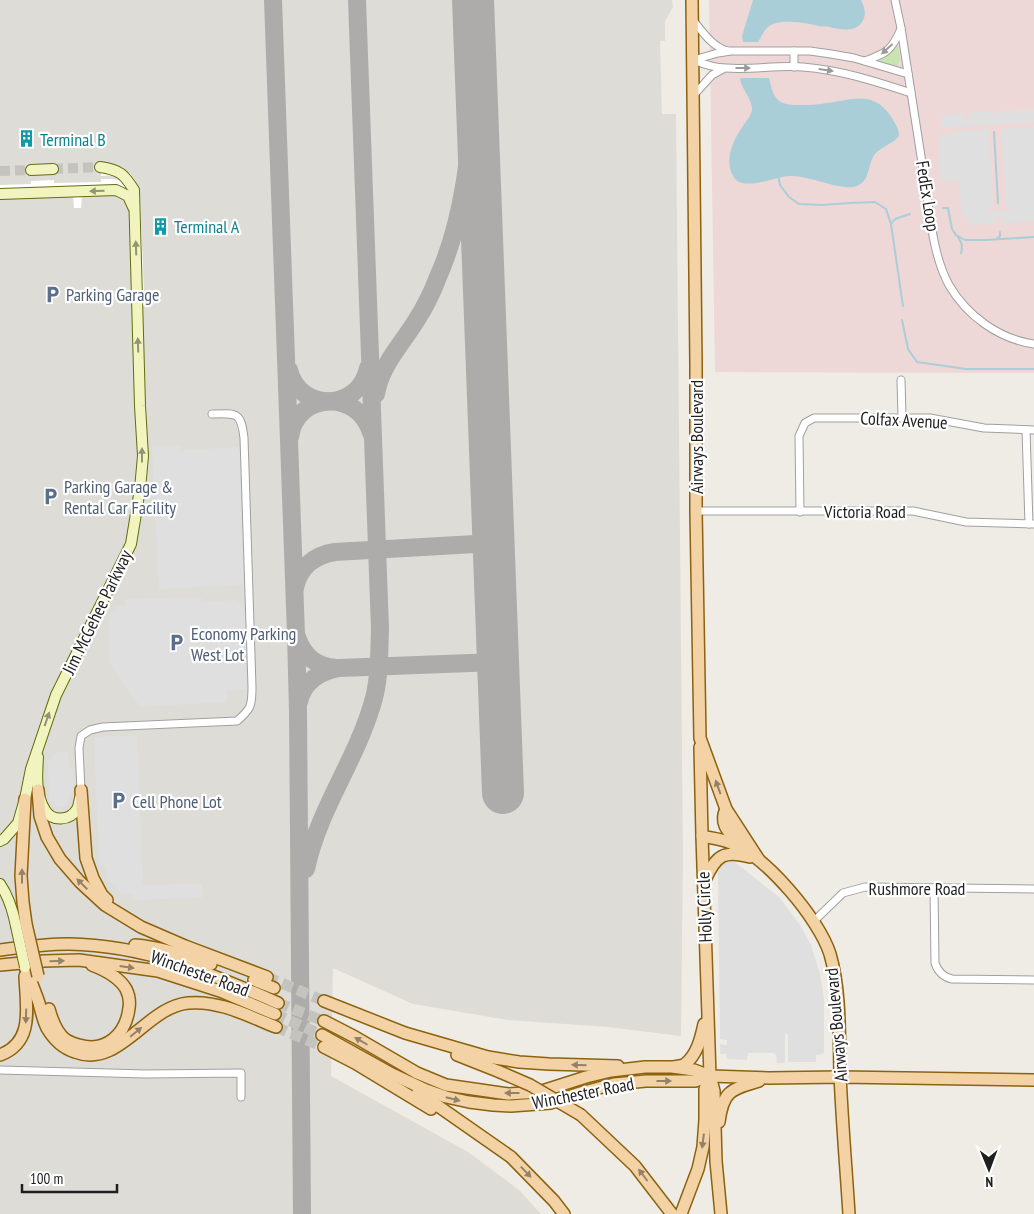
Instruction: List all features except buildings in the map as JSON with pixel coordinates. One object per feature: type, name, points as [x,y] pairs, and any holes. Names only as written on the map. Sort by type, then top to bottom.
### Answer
[{"type":"main road","name":"Airways Boulevard","points":[[692,0],[695,187],[696,512],[700,738],[726,809],[759,860]]},
{"type":"main road","name":"Jim McGehee Parkway","points":[[0,840],[4,839],[18,823],[31,769],[57,692],[131,544],[140,489],[143,456],[134,190],[126,176],[110,168],[100,167]]},
{"type":"main road","points":[[30,170],[53,169]]},
{"type":"main road","points":[[0,194],[116,190],[128,196],[135,210]]},
{"type":"main road","name":"Holly Circle","points":[[700,738],[710,1076]]},
{"type":"main road","points":[[39,744],[37,778],[40,816],[48,838],[60,858],[80,882],[105,905],[141,927],[267,977]]},
{"type":"main road","points":[[38,790],[44,810],[56,819],[64,819],[71,816],[78,809],[81,790]]},
{"type":"main road","points":[[81,790],[86,858],[93,878],[102,895],[120,915]]},
{"type":"main road","points":[[0,1055],[8,1052],[20,1042],[27,1018],[21,925],[23,902],[21,876],[25,799]]},
{"type":"main road","points":[[726,809],[723,815],[725,827],[742,848]]},
{"type":"main road","name":"Airways Boulevard","points":[[702,836],[730,842],[759,860],[789,889],[818,929],[829,953],[835,979],[838,1010],[848,1214]]},
{"type":"main road","points":[[704,884],[711,868],[719,858],[728,854],[740,854],[759,860]]},
{"type":"main road","points":[[0,884],[5,890],[21,925],[53,1022],[59,1032],[76,1045],[88,1048],[98,1047],[109,1043],[125,1025],[130,1001],[126,990],[116,977],[79,960]]},
{"type":"main road","points":[[70,944],[119,943],[151,946],[216,965],[274,988]]},
{"type":"main road","name":"Winchester Road","points":[[0,950],[70,944],[111,947],[142,952],[178,962],[276,1009],[158,972],[79,960],[0,965]]},
{"type":"main road","points":[[25,967],[47,1027],[56,1040],[65,1048],[78,1054],[103,1054],[116,1047],[156,1015],[188,1003],[206,1003],[228,1008],[276,1027]]},
{"type":"main road","points":[[324,1001],[530,1084],[581,1115],[635,1166],[672,1214]]},
{"type":"main road","points":[[672,1067],[684,1065],[693,1056],[700,1041],[707,1008]]},
{"type":"main road","name":"Winchester Road","points":[[324,1021],[418,1073],[446,1085],[508,1094],[539,1092],[602,1073],[672,1067],[694,1070],[710,1076],[1034,1080]]},
{"type":"main road","points":[[404,1034],[488,1057],[519,1062],[645,1068]]},
{"type":"main road","name":"Winchester Road","points":[[322,1035],[392,1074],[426,1090],[446,1097],[493,1105],[511,1106],[551,1103],[614,1084],[646,1081],[695,1081],[710,1076]]},
{"type":"main road","points":[[324,1047],[355,1063],[463,1128],[490,1141]]},
{"type":"main road","points":[[392,1074],[511,1157],[554,1201],[564,1214]]},
{"type":"main road","points":[[710,1076],[714,1091],[716,1161],[721,1214]]},
{"type":"main road","points":[[681,1214],[698,1169],[703,1147],[706,1120],[705,1089],[710,1076]]},
{"type":"main road","points":[[716,1161],[724,1100],[731,1091],[769,1078]]},
{"type":"street","name":"FedEx Loop","points":[[895,0],[938,257],[946,280],[955,294],[976,317],[1007,337],[1034,344]]},
{"type":"street","points":[[692,19],[713,43],[723,50],[810,51],[865,61],[908,74]]},
{"type":"street","points":[[865,61],[888,51],[895,42],[901,28]]},
{"type":"street","points":[[692,60],[731,51]]},
{"type":"street","points":[[794,51],[794,67]]},
{"type":"street","points":[[692,60],[725,68],[816,68],[862,77],[911,93]]},
{"type":"street","points":[[693,97],[712,75],[725,68]]},
{"type":"street","points":[[901,380],[902,417]]},
{"type":"street","points":[[81,790],[79,748],[81,736],[90,730],[237,721],[249,709],[252,700],[252,687],[244,438],[242,424],[235,415],[229,413],[212,414]]},
{"type":"street","name":"Colfax Avenue","points":[[800,512],[799,436],[805,423],[814,418],[930,418],[984,428],[1030,430]]},
{"type":"street","points":[[1030,430],[1031,524]]},
{"type":"street","name":"Victoria Road","points":[[696,512],[913,511],[966,522],[1031,524]]},
{"type":"street","name":"Rushmore Road","points":[[813,922],[843,893],[865,887],[1034,889]]},
{"type":"street","points":[[934,888],[935,963],[941,974],[952,979],[1034,980]]},
{"type":"street","points":[[0,1070],[146,1074],[240,1073],[241,1097]]},
{"type":"shaded area","points":[[0,0],[672,0],[673,7],[665,21],[665,41],[660,41],[662,114],[676,114],[683,857],[681,1036],[608,1027],[508,1020],[413,1004],[333,968],[331,1076],[468,1152],[519,1190],[541,1214],[0,1214]]},
{"type":"shaded area","points":[[709,0],[1034,0],[1034,373],[715,372]]},
{"type":"shaded area","points":[[1034,110],[1034,122],[942,128],[941,115],[964,113],[964,119],[967,119],[968,113],[994,111],[995,117],[999,117],[998,111]]},
{"type":"shaded area","points":[[1034,127],[1034,221],[1002,223],[1001,217],[996,218],[996,223],[970,225],[970,220],[965,219],[962,215],[959,183],[942,180],[940,176],[939,135],[951,135],[951,132],[989,129],[993,206],[987,207],[988,211],[1010,210],[1009,206],[1006,206],[1001,129]]},
{"type":"shaded area","name":"Economy Parking West Lot","points":[[181,445],[182,450],[240,447],[247,585],[159,589],[152,446]]},
{"type":"shaded area","name":"Economy Parking West Lot","points":[[201,597],[202,602],[237,600],[245,608],[247,690],[227,691],[226,702],[140,707],[109,663],[110,614],[117,606],[126,605],[125,599]]},
{"type":"shaded area","name":"Cell Phone Lot","points":[[137,735],[143,885],[202,884],[202,898],[132,900],[132,895],[115,889],[107,878],[105,866],[99,866],[94,737]]},
{"type":"shaded area","points":[[59,752],[68,752],[69,769],[73,768],[74,790],[70,795],[68,803],[58,807],[54,806],[49,799],[48,764],[53,755]]},
{"type":"shaded area","points":[[730,861],[735,862],[780,898],[800,925],[811,945],[820,974],[824,998],[824,1052],[823,1054],[816,1055],[816,1062],[788,1062],[787,1033],[785,1035],[785,1063],[777,1063],[774,1053],[748,1053],[747,1060],[727,1059],[726,1054],[720,1054],[720,1044],[727,1045],[727,1040],[720,1039],[718,872],[721,865]]},
{"type":"green space","points":[[898,46],[900,60],[898,65],[893,66],[880,62],[880,60]]},
{"type":"water","points":[[753,0],[861,0],[865,16],[862,23],[850,29],[799,22],[777,23],[768,27],[758,42],[743,42],[742,36]]},
{"type":"water","points":[[740,78],[769,78],[776,98],[789,104],[815,105],[861,98],[869,99],[883,107],[890,115],[897,127],[899,136],[875,154],[865,180],[857,186],[844,187],[798,176],[751,183],[737,181],[730,170],[731,150],[752,110],[751,102],[742,86]]},
{"type":"pier","points":[[100,165],[114,165],[121,168],[130,173],[138,186],[140,194],[144,295],[133,296],[130,209],[121,197],[113,195],[82,196],[81,208],[74,208],[73,196],[0,199],[0,185],[31,184],[31,181],[54,180],[54,183],[101,182],[101,179],[113,179],[124,183],[119,177],[114,175],[101,176]]},
{"type":"waterway","points":[[994,132],[998,203]]},
{"type":"waterway","points":[[778,175],[780,185],[789,197],[799,204],[822,205],[875,202],[886,209],[891,224],[903,306]]},
{"type":"waterway","points":[[943,208],[948,208],[952,229],[956,235],[965,240],[1034,237]]},
{"type":"waterway","points":[[891,224],[895,219],[910,214]]},
{"type":"waterway","points":[[997,239],[1000,236],[1000,232]]},
{"type":"waterway","points":[[958,237],[962,245],[961,253]]},
{"type":"waterway","points":[[902,320],[908,349],[917,362],[966,369],[1034,369]]},
{"type":"taxiway","points":[[273,0],[298,711],[302,1214]]},
{"type":"taxiway","points":[[306,869],[319,827],[365,726],[375,696],[379,667],[380,629],[357,0]]},
{"type":"taxiway","points":[[376,394],[387,364],[428,300],[455,229],[465,179],[476,77]]},
{"type":"taxiway","points":[[289,370],[295,384],[305,394],[316,400],[329,401],[342,399],[353,392],[362,382],[368,368]]},
{"type":"taxiway","points":[[290,437],[295,422],[304,411],[315,404],[328,402],[342,403],[354,409],[364,419],[371,433]]},
{"type":"taxiway","points":[[295,588],[300,574],[309,563],[321,556],[335,552],[493,543]]},
{"type":"taxiway","points":[[297,637],[303,650],[317,663],[336,668]]},
{"type":"taxiway","points":[[299,702],[308,683],[325,672],[339,668],[497,662]]},
{"type":"runway","points":[[473,0],[503,793]]},
{"type":"tunnel","points":[[53,169],[100,167]]},
{"type":"tunnel","points":[[0,171],[31,170]]},
{"type":"tunnel","points":[[267,977],[324,1001]]},
{"type":"tunnel","points":[[278,1003],[324,1021]]},
{"type":"tunnel","points":[[275,1014],[322,1035]]},
{"type":"tunnel","points":[[276,1027],[324,1047]]},
{"type":"place","name":"Terminal B","points":[[26,139]]},
{"type":"place","name":"Terminal A","points":[[160,226]]},
{"type":"place","name":"Parking Garage","points":[[52,294]]},
{"type":"place","name":"Parking Garage & Rental Car Facility","points":[[50,496]]},
{"type":"place","name":"Economy Parking West Lot","points":[[177,643]]},
{"type":"place","name":"Cell Phone Lot","points":[[118,801]]}]
